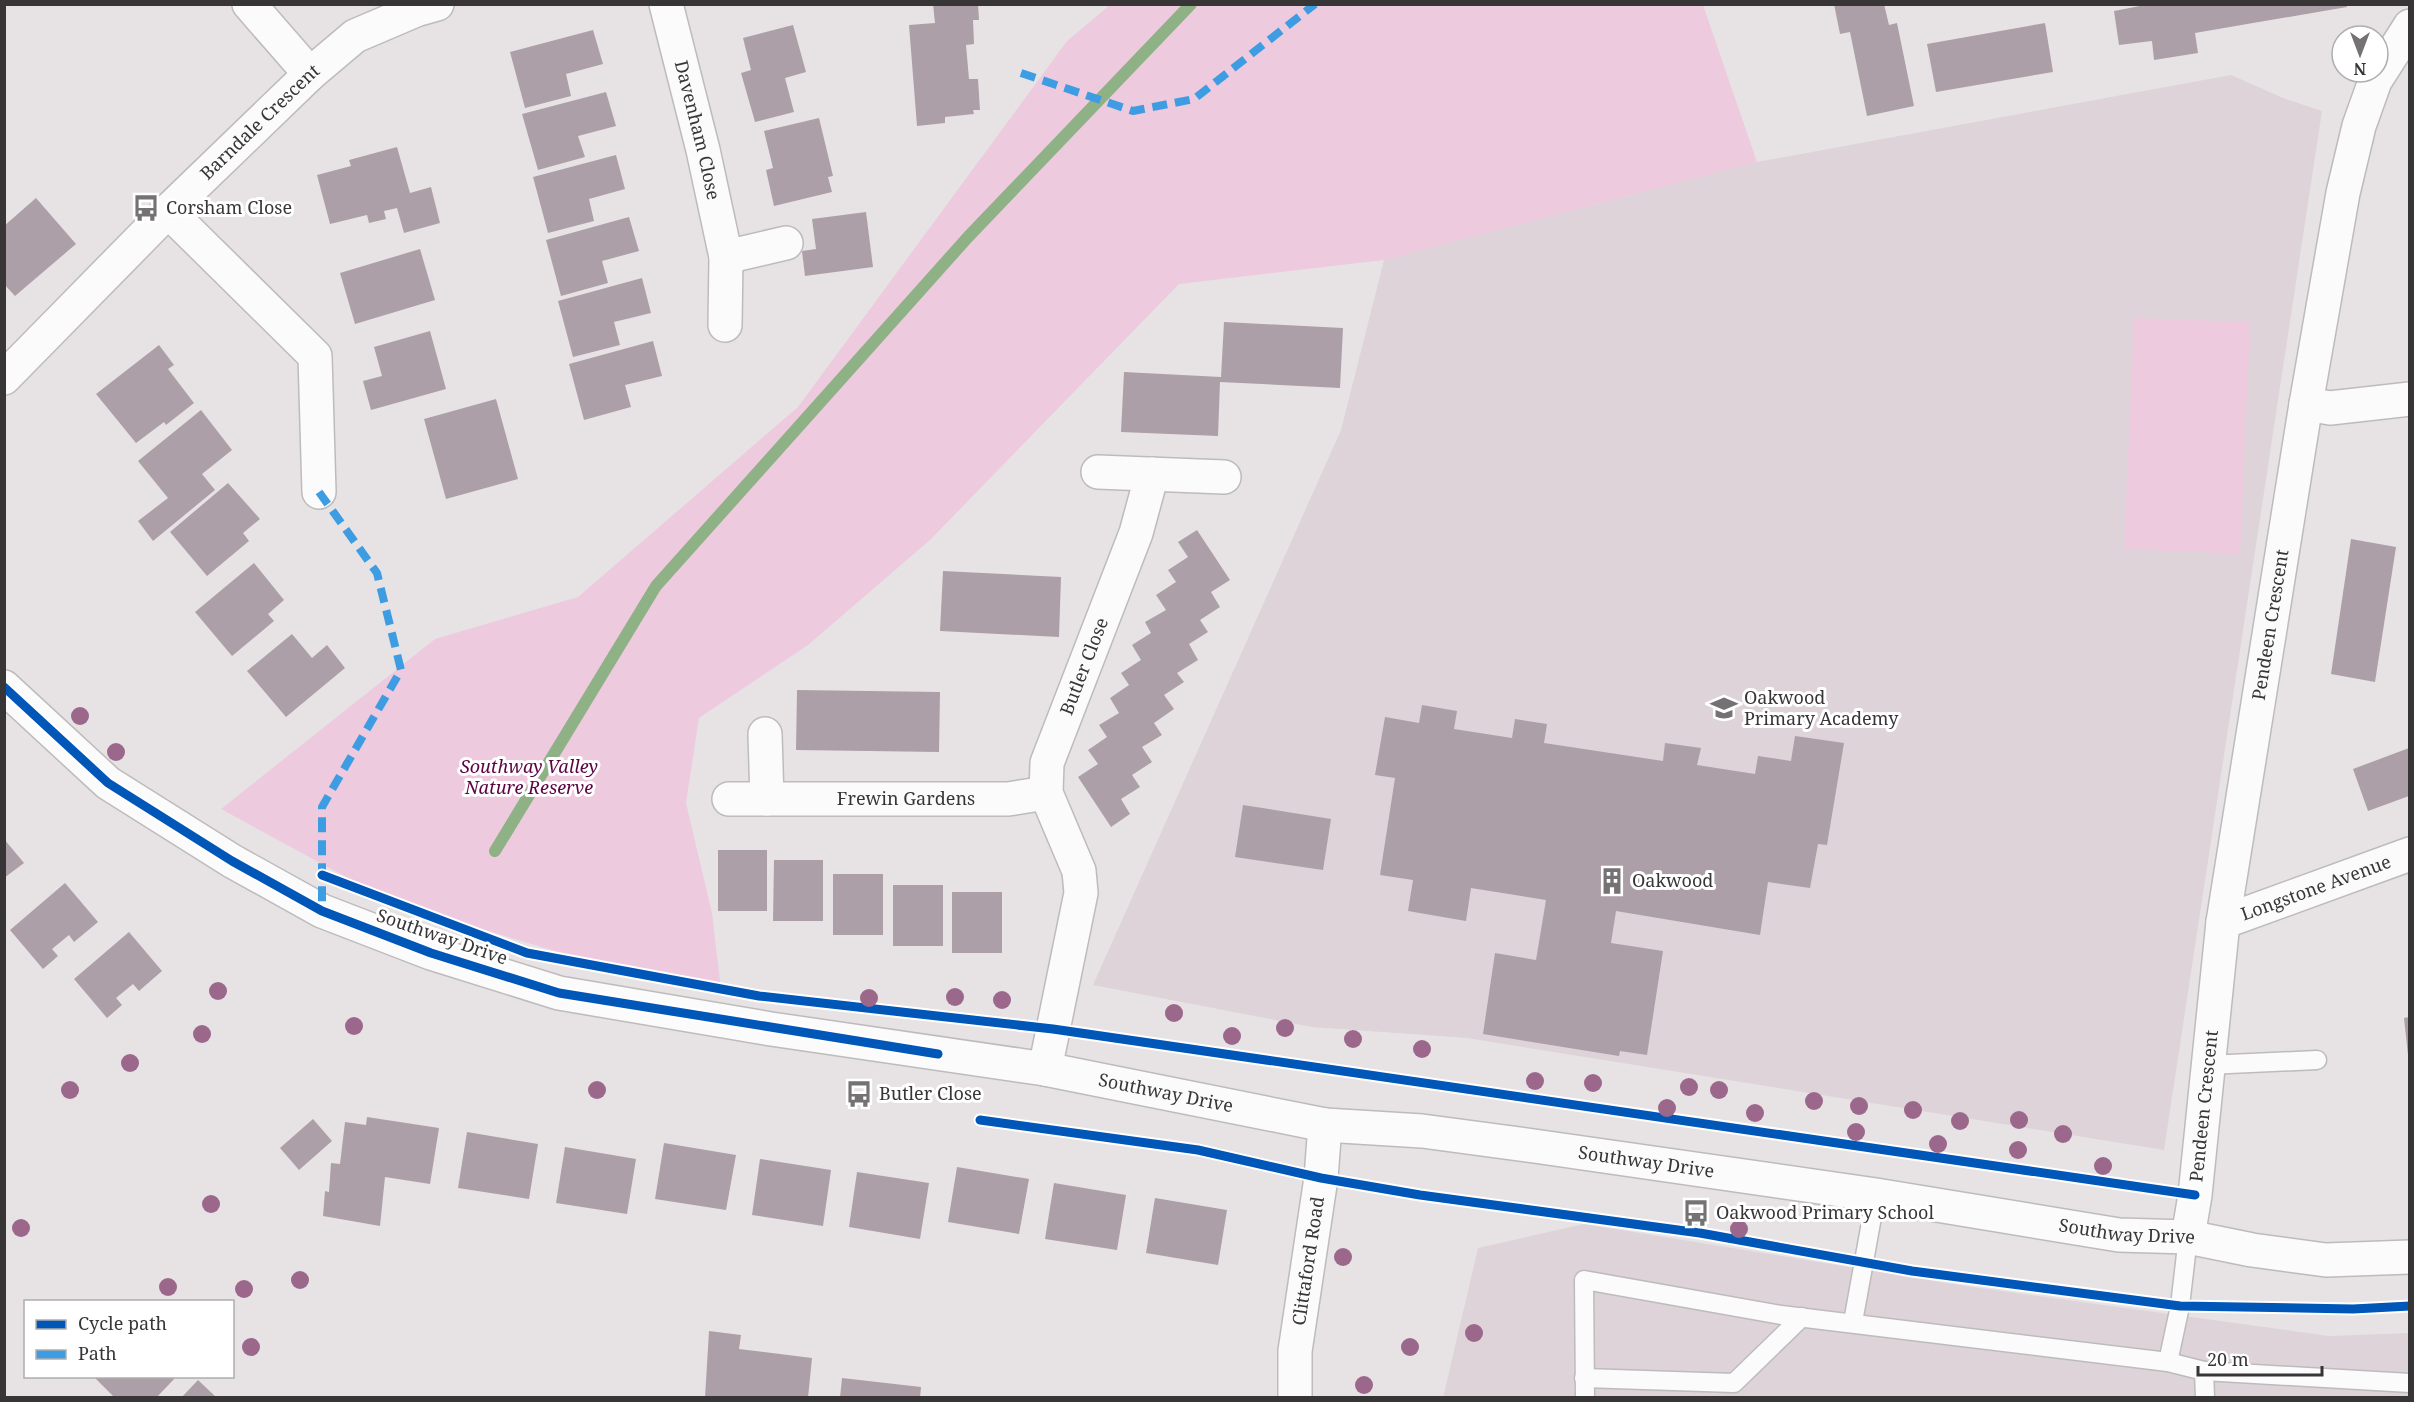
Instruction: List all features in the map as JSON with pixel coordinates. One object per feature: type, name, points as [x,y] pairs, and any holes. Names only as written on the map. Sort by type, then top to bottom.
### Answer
[{"type":"street","points":[[249,4],[310,74]]},
{"type":"street","name":"Barndale Crescent","points":[[7,370],[168,210],[310,74],[355,36],[416,10],[437,4]]},
{"type":"street","name":"Davenham Close","points":[[666,4],[703,150],[726,257],[725,325]]},
{"type":"street","name":"Pendeen Crescent","points":[[2188,1237],[2223,922],[2306,404],[2343,193],[2359,126],[2375,81],[2409,26]]},
{"type":"street","points":[[168,210],[315,356],[319,492]]},
{"type":"street","points":[[726,257],[786,243]]},
{"type":"street","points":[[2306,404],[2330,408],[2409,399]]},
{"type":"street","points":[[1098,472],[1224,477]]},
{"type":"street","name":"Butler Close","points":[[1045,1070],[1081,892],[1079,871],[1046,793],[1047,763],[1136,532],[1152,474]]},
{"type":"street","name":"Southway Drive","points":[[4,687],[108,783],[231,861],[322,911],[431,953],[559,993],[771,1029],[1045,1070],[1325,1125],[1422,1131],[1876,1195],[2120,1235],[2188,1237],[2252,1250],[2326,1260],[2409,1257]]},
{"type":"street","points":[[765,734],[767,799]]},
{"type":"street","name":"Frewin Gardens","points":[[729,799],[1008,799],[1046,793]]},
{"type":"street","name":"Longstone Avenue","points":[[2223,922],[2409,854]]},
{"type":"street","name":"Clittaford Road","points":[[1294,1398],[1295,1351],[1321,1178],[1325,1125]]},
{"type":"lane","points":[[2208,1065],[2317,1060]]},
{"type":"lane","points":[[1853,1322],[1876,1195]]},
{"type":"lane","points":[[2168,1362],[2180,1306],[2188,1237]]},
{"type":"lane","points":[[1585,1398],[1584,1280],[1802,1317],[2168,1362],[2204,1371],[2409,1383]]},
{"type":"lane","points":[[1584,1378],[1734,1383],[1802,1317]]},
{"type":"lane","points":[[2204,1371],[2205,1398]]},
{"type":"shaded area","name":"Oakwood Primary Academy","points":[[2231,75],[2283,98],[2322,111],[2164,1150],[1467,1038],[1312,1027],[1093,985],[1341,430],[1384,260],[1757,162]]},
{"type":"shaded area","points":[[1584,1224],[1972,1287],[2329,1336],[2409,1333],[2409,1397],[1443,1398],[1478,1248]]},
{"type":"green space","name":"Southway Valley Nature Reserve","points":[[1111,4],[1703,5],[1757,162],[1384,260],[1179,284],[930,540],[808,645],[699,718],[686,803],[712,913],[721,990],[636,975],[394,903],[221,809],[435,639],[578,597],[798,407],[1067,41]]},
{"type":"green space","points":[[2134,318],[2250,322],[2240,554],[2124,549]]},
{"type":"building","points":[[933,4],[978,4],[979,20],[973,20],[974,44],[966,45],[969,79],[978,79],[980,110],[973,110],[974,114],[945,117],[945,123],[917,126],[909,25],[935,23]]},
{"type":"building","points":[[1834,4],[1884,4],[1889,25],[1897,23],[1914,106],[1867,116],[1850,32],[1840,34]]},
{"type":"building","points":[[2346,4],[2347,7],[2195,33],[2198,53],[2154,60],[2152,41],[2119,45],[2114,11],[2145,5]]},
{"type":"building","points":[[2045,23],[2053,72],[1936,92],[1927,44]]},
{"type":"building","points":[[793,25],[806,72],[785,78],[794,112],[755,122],[741,73],[751,70],[743,38]]},
{"type":"building","points":[[593,30],[603,64],[566,74],[571,96],[525,108],[510,52]]},
{"type":"building","points":[[606,92],[616,126],[578,136],[585,157],[538,170],[522,114]]},
{"type":"building","points":[[819,118],[833,176],[828,177],[832,192],[774,206],[766,170],[773,168],[764,131]]},
{"type":"building","points":[[397,147],[410,193],[431,187],[440,223],[404,233],[397,208],[384,211],[386,219],[369,223],[367,215],[330,224],[317,175],[351,166],[349,160]]},
{"type":"building","points":[[616,155],[625,189],[589,199],[594,221],[548,233],[533,177]]},
{"type":"building","points":[[36,198],[76,244],[15,296],[4,284],[4,226]]},
{"type":"building","points":[[866,212],[873,267],[805,276],[802,251],[816,249],[812,219]]},
{"type":"building","points":[[629,217],[639,251],[602,261],[608,283],[561,296],[546,240]]},
{"type":"building","points":[[420,249],[435,300],[355,324],[340,273]]},
{"type":"building","points":[[642,278],[651,313],[614,322],[620,345],[573,357],[558,301]]},
{"type":"building","points":[[1224,322],[1343,328],[1340,388],[1220,382],[1218,436],[1121,432],[1124,372],[1221,377]]},
{"type":"building","points":[[430,331],[446,389],[371,410],[363,381],[382,376],[374,347]]},
{"type":"building","points":[[653,341],[662,376],[625,385],[631,407],[584,420],[569,364]]},
{"type":"building","points":[[159,345],[174,365],[168,369],[194,403],[166,425],[164,422],[136,443],[96,394]]},
{"type":"building","points":[[496,399],[518,479],[446,499],[424,419]]},
{"type":"building","points":[[201,410],[232,450],[202,474],[215,490],[153,541],[138,521],[168,498],[138,461]]},
{"type":"building","points":[[228,483],[260,519],[243,533],[249,541],[207,576],[170,532]]},
{"type":"building","points":[[1197,530],[1230,580],[1211,592],[1220,607],[1200,620],[1208,632],[1189,644],[1198,660],[1177,673],[1184,682],[1164,695],[1174,709],[1154,723],[1162,735],[1142,747],[1152,762],[1132,775],[1140,787],[1121,799],[1130,814],[1111,827],[1078,777],[1098,764],[1088,750],[1107,737],[1099,725],[1119,713],[1110,698],[1129,685],[1121,673],[1141,660],[1132,645],[1151,633],[1145,622],[1166,610],[1156,595],[1176,582],[1168,570],[1188,557],[1178,542]]},
{"type":"building","points":[[2351,539],[2396,547],[2375,682],[2331,674]]},
{"type":"building","points":[[254,563],[284,600],[268,614],[274,621],[232,656],[195,612]]},
{"type":"building","points":[[943,571],[1061,577],[1059,637],[940,631]]},
{"type":"building","points":[[292,634],[312,658],[327,645],[345,668],[286,717],[247,671]]},
{"type":"building","points":[[797,690],[940,692],[939,752],[796,750]]},
{"type":"building","name":"Oakwood","points":[[1422,705],[1457,711],[1454,729],[1512,738],[1515,719],[1547,724],[1544,743],[1663,761],[1665,743],[1701,748],[1697,765],[1755,774],[1758,756],[1791,761],[1795,736],[1844,743],[1827,845],[1818,844],[1810,888],[1768,882],[1760,935],[1616,911],[1611,943],[1663,951],[1647,1055],[1620,1051],[1619,1056],[1483,1034],[1495,953],[1536,960],[1546,900],[1471,888],[1466,921],[1408,911],[1413,880],[1380,875],[1395,778],[1375,775],[1385,717],[1419,723]]},
{"type":"building","points":[[2409,748],[2409,796],[2368,811],[2353,769]]},
{"type":"building","points":[[1243,805],[1331,819],[1323,870],[1235,857]]},
{"type":"building","points":[[4,839],[24,863],[4,878]]},
{"type":"building","points":[[718,850],[767,850],[767,911],[718,911]]},
{"type":"building","points":[[774,860],[823,860],[823,921],[773,921]]},
{"type":"building","points":[[833,874],[883,874],[883,935],[833,935]]},
{"type":"building","points":[[65,883],[98,922],[74,942],[69,935],[52,949],[58,956],[43,969],[10,930]]},
{"type":"building","points":[[893,885],[943,885],[943,946],[893,946]]},
{"type":"building","points":[[952,892],[1002,892],[1002,953],[952,953]]},
{"type":"building","points":[[129,932],[162,971],[139,991],[133,984],[116,998],[122,1005],[107,1018],[74,979]]},
{"type":"building","points":[[2409,1017],[2409,1055],[2408,1055],[2404,1018]]},
{"type":"building","points":[[367,1117],[439,1128],[430,1184],[385,1177],[380,1226],[323,1216],[325,1191],[329,1192],[331,1163],[340,1164],[345,1122],[366,1125]]},
{"type":"building","points":[[313,1119],[332,1141],[299,1170],[280,1148]]},
{"type":"building","points":[[467,1132],[538,1144],[529,1199],[458,1188]]},
{"type":"building","points":[[664,1143],[736,1155],[726,1210],[655,1199]]},
{"type":"building","points":[[565,1147],[636,1159],[627,1214],[556,1203]]},
{"type":"building","points":[[760,1159],[831,1170],[823,1226],[752,1215]]},
{"type":"building","points":[[957,1167],[1029,1179],[1019,1234],[948,1222]]},
{"type":"building","points":[[857,1172],[929,1183],[920,1239],[849,1227]]},
{"type":"building","points":[[1054,1183],[1126,1195],[1117,1250],[1045,1239]]},
{"type":"building","points":[[1155,1198],[1227,1210],[1218,1265],[1146,1253]]},
{"type":"building","points":[[709,1331],[741,1335],[739,1349],[812,1358],[808,1398],[705,1398]]},
{"type":"building","points":[[95,1378],[175,1378],[156,1398],[115,1398]]},
{"type":"building","points":[[842,1378],[921,1387],[920,1398],[840,1398]]},
{"type":"building","points":[[198,1380],[217,1398],[181,1398]]},
{"type":"waterway","points":[[495,851],[656,586],[968,237],[1191,4]]},
{"type":"marked path","points":[[1021,73],[1133,111],[1194,99],[1315,4]]},
{"type":"marked path","points":[[319,492],[377,573],[401,670],[322,807],[322,911]]},
{"type":"cycle path","points":[[4,687],[108,783],[232,861],[322,911],[431,953],[559,993],[938,1054]]},
{"type":"cycle path","points":[[322,875],[527,953],[759,996],[1053,1029],[2195,1195]]},
{"type":"cycle path","points":[[980,1120],[1198,1150],[1321,1178],[1420,1195],[1700,1233],[1912,1271],[2180,1306],[2353,1309],[2410,1306]]},
{"type":"place","name":"Corsham Close","points":[[146,208]]},
{"type":"place","name":"Oakwood Primary Academy","points":[[1724,708]]},
{"type":"place","name":"Oakwood","points":[[1612,881]]},
{"type":"place","name":"Butler Close","points":[[859,1094]]},
{"type":"place","name":"Oakwood Primary School","points":[[1696,1213]]}]
